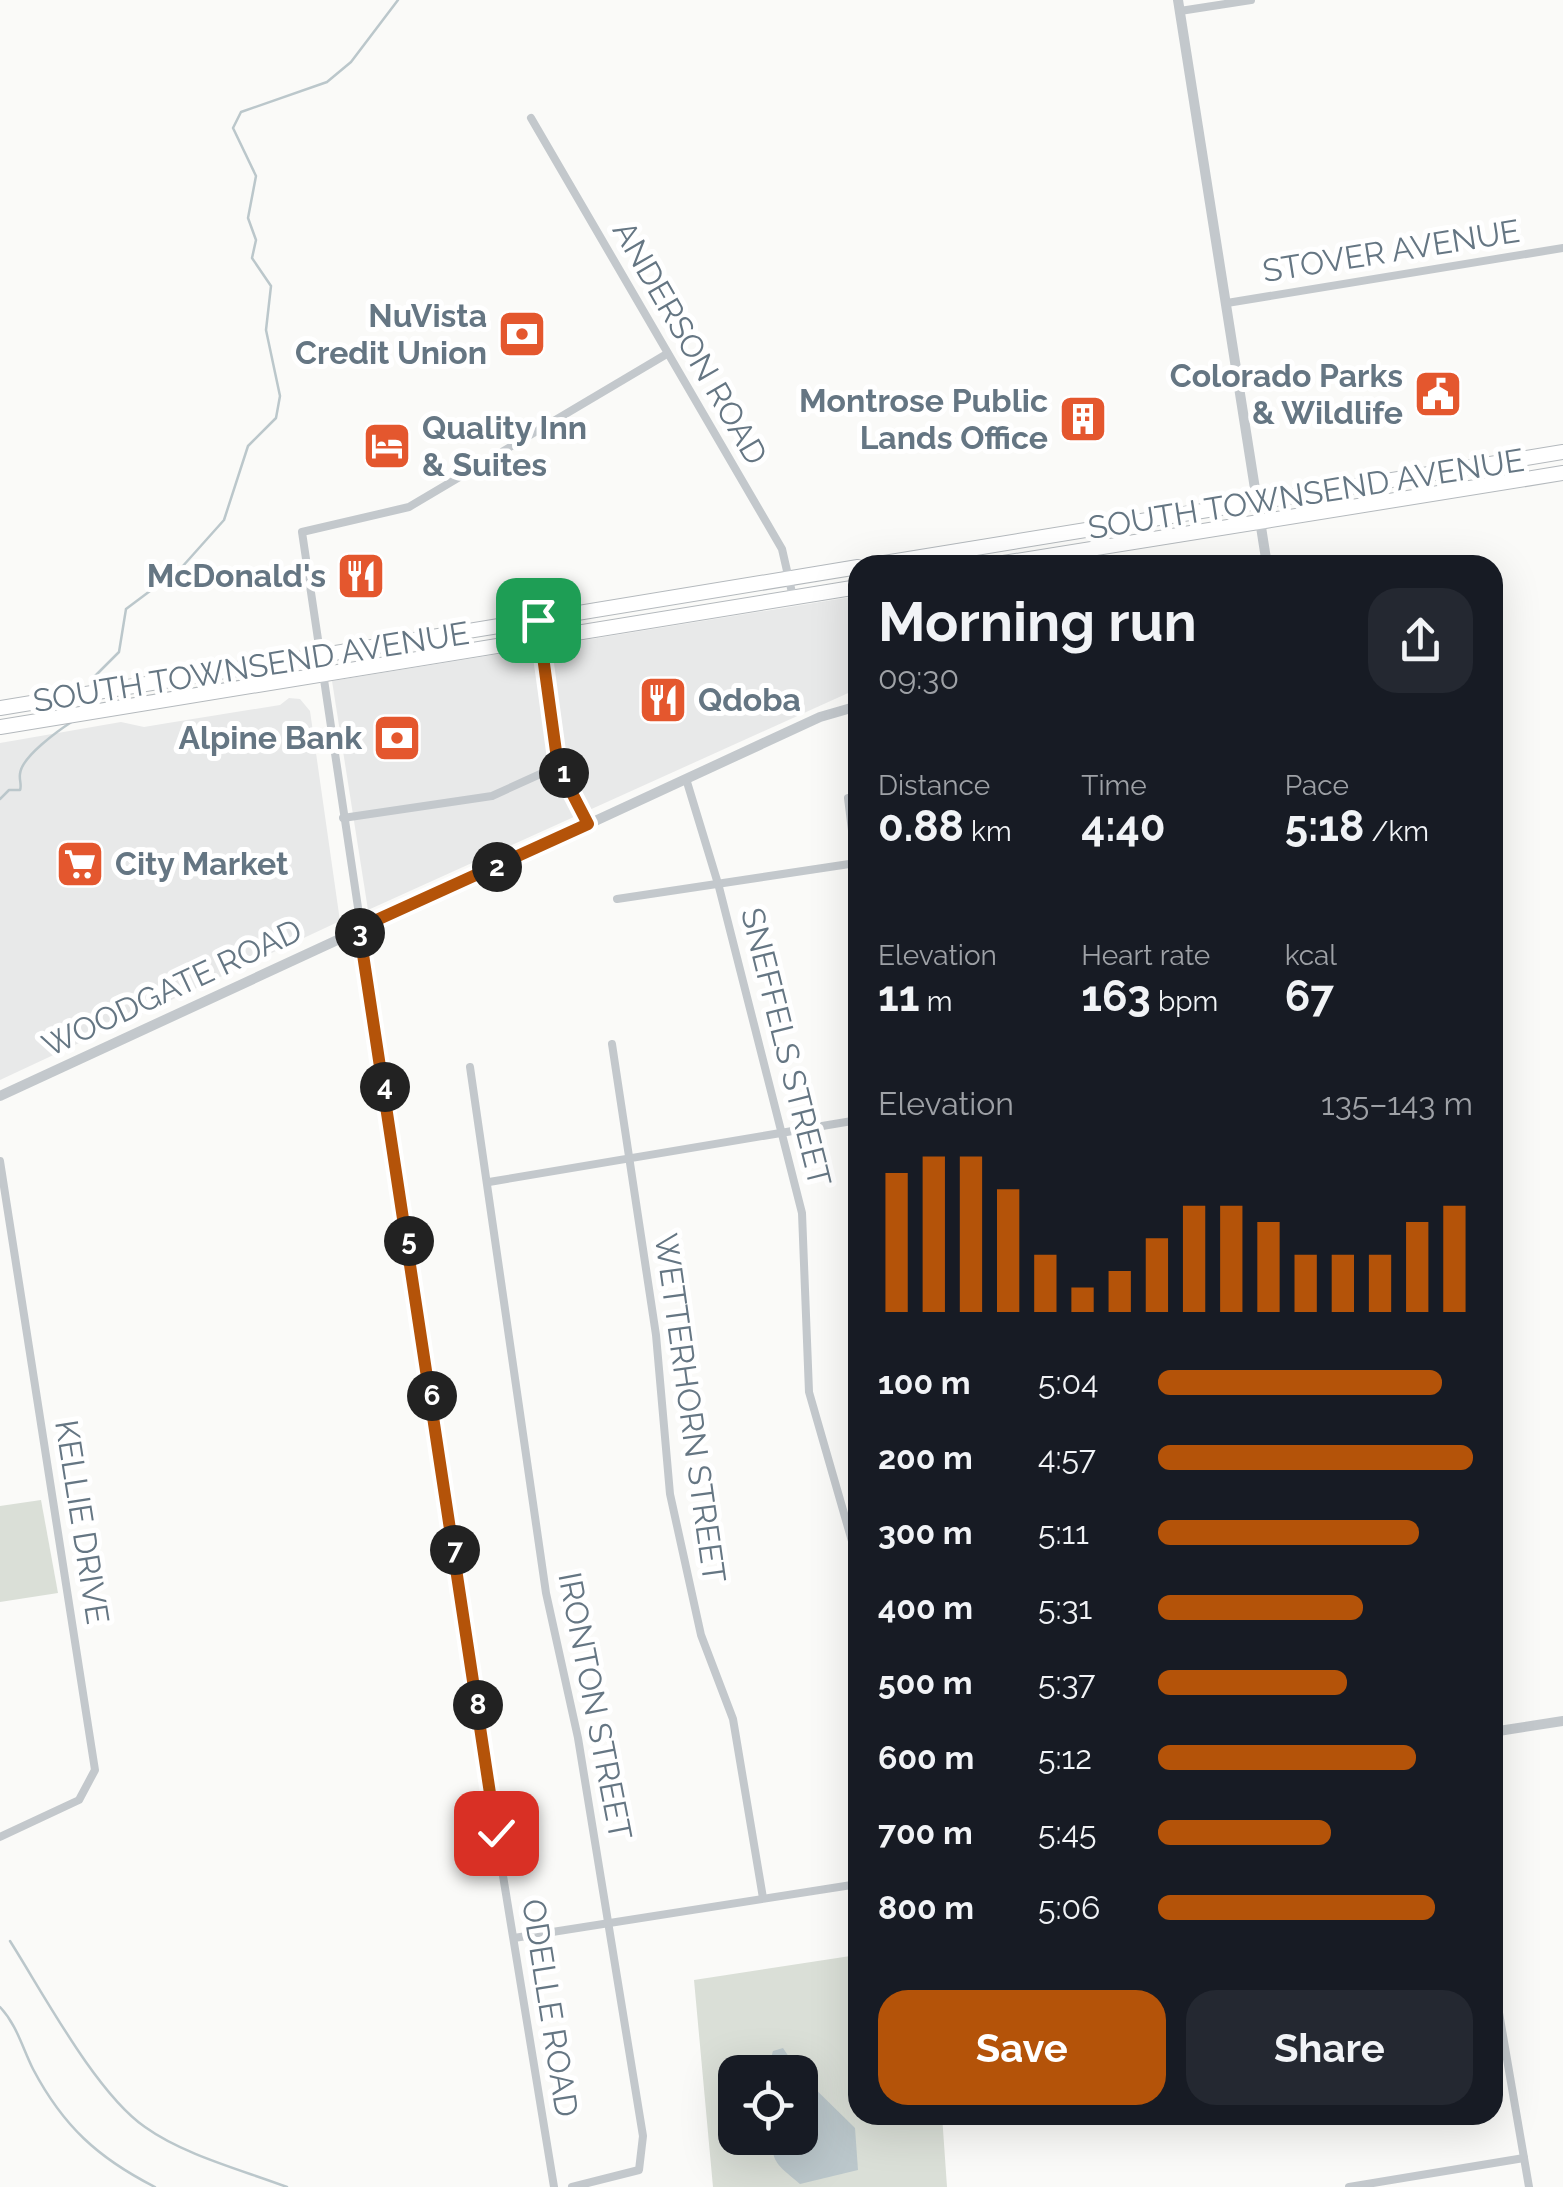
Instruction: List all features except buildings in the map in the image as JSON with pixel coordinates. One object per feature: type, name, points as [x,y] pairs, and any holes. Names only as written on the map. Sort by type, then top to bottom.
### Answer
[{"type":"highway","name":"SOUTH TOWNSEND AVENUE","points":[[934,555],[1563,452]]},
{"type":"highway","name":"SOUTH TOWNSEND AVENUE","points":[[1052,555],[1563,473]]},
{"type":"highway","name":"SOUTH TOWNSEND AVENUE","points":[[0,708],[848,569]]},
{"type":"highway","name":"SOUTH TOWNSEND AVENUE","points":[[0,727],[848,589]]},
{"type":"street","points":[[1251,0],[1179,6],[1265,555]]},
{"type":"street","name":"ANDERSON ROAD","points":[[531,118],[665,355],[782,549],[793,597]]},
{"type":"street","name":"STOVER AVENUE","points":[[1227,303],[1563,248]]},
{"type":"street","name":"ODELLE ROAD","points":[[554,2187],[359,928],[302,532],[409,507],[665,355]]},
{"type":"street","points":[[538,620],[558,766],[588,824]]},
{"type":"street","name":"WOODGATE ROAD","points":[[0,1096],[359,928],[687,782],[820,717],[848,709]]},
{"type":"street","points":[[343,818],[492,796],[558,766]]},
{"type":"street","name":"SNEFFELS STREET","points":[[687,782],[719,886],[802,1212],[809,1392],[848,1527]]},
{"type":"street","points":[[617,899],[848,865]]},
{"type":"street","name":"WETTERHORN STREET","points":[[612,1044],[656,1334],[674,1512],[701,1636],[733,1719],[763,1898]]},
{"type":"street","name":"IRONTON STREET","points":[[470,1066],[490,1182],[546,1593],[578,1738],[643,2136],[639,2170],[572,2187]]},
{"type":"street","points":[[490,1182],[848,1122]]},
{"type":"street","name":"KELLIE DRIVE","points":[[0,1161],[4,1210],[95,1770],[79,1800],[0,1837]]},
{"type":"street","points":[[1503,1730],[1563,1721]]},
{"type":"street","points":[[514,1938],[848,1885]]},
{"type":"street","points":[[1503,2036],[1528,2187]]},
{"type":"street","points":[[1349,2187],[1524,2158]]},
{"type":"street","points":[[1434,2173],[1436,2187]]},
{"type":"shaded area","points":[[848,597],[848,693],[368,910],[332,681]]},
{"type":"shaded area","points":[[289,698],[300,699],[310,711],[340,921],[0,1080],[0,743],[121,722],[144,727],[280,705]]},
{"type":"shaded area","points":[[41,1500],[58,1593],[0,1602],[0,1506]]},
{"type":"shaded area","points":[[848,1956],[848,2125],[943,2125],[947,2187],[713,2187],[694,1980]]},
{"type":"shaded area","points":[[783,2048],[788,2055],[772,2055]]},
{"type":"shaded area","points":[[818,2092],[855,2128],[858,2170],[800,2184],[774,2155],[818,2155]]},
{"type":"waterway","points":[[91,688],[95,676],[119,652],[126,609],[182,567],[224,520],[248,446],[276,418],[280,396],[266,330],[271,286],[252,258],[256,240],[248,218],[256,176],[233,128],[241,112],[327,82],[351,62],[398,0]]},
{"type":"waterway","points":[[0,799],[9,790],[20,790],[20,774],[27,760],[73,721]]},
{"type":"waterway","points":[[10,1941],[89,2067],[126,2111],[177,2146],[287,2187]]},
{"type":"waterway","points":[[0,2007],[33,2069],[70,2124],[99,2152],[155,2187]]},
{"type":"place","name":"NuVista Credit Union","points":[[522,334]]},
{"type":"place","name":"Colorado Parks & Wildlife","points":[[1438,394]]},
{"type":"place","name":"Montrose Public Lands Office","points":[[1083,419]]},
{"type":"place","name":"Quality Inn & Suites","points":[[387,446]]},
{"type":"place","name":"McDonald's","points":[[361,576]]},
{"type":"place","name":"Qdoba","points":[[663,700]]},
{"type":"place","name":"Alpine Bank","points":[[397,738]]},
{"type":"place","name":"City Market","points":[[80,864]]},
{"type":"route","points":[[496,1833],[359,928],[588,824],[558,766],[538,620]]}]
